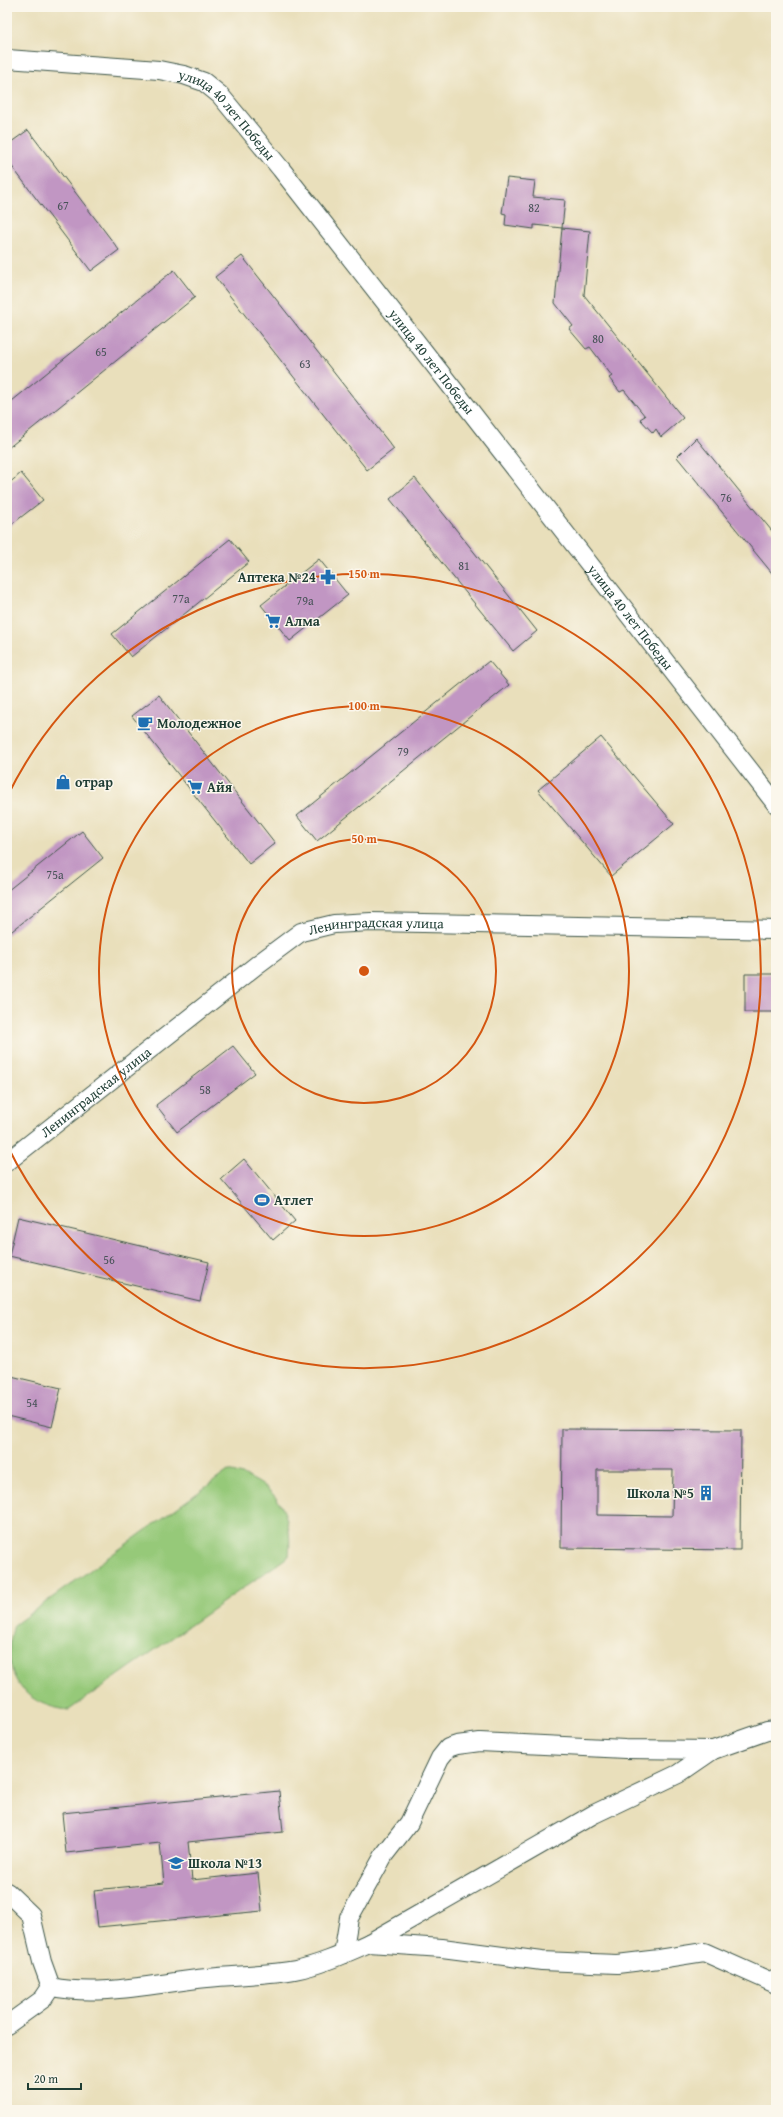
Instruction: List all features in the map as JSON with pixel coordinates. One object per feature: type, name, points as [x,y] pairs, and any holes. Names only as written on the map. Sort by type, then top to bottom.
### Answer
[{"type":"street","name":"улица 40 лет Победы","points":[[7,59],[158,70],[184,75],[204,82],[220,95],[281,169],[776,804]]},
{"type":"street","name":"Ленинградская улица","points":[[7,1162],[246,973],[301,932],[334,924],[371,922],[776,930]]},
{"type":"street","points":[[51,1988],[94,1992],[164,1982],[295,1970],[343,1954],[369,1943],[594,1814],[678,1774],[713,1750],[767,1731],[776,1730]]},
{"type":"street","points":[[343,1954],[349,1918],[384,1855],[409,1824],[427,1782],[440,1758],[448,1748],[457,1745],[480,1742],[625,1749],[713,1750]]},
{"type":"street","points":[[7,1892],[32,1915],[42,1962],[51,1988]]},
{"type":"street","points":[[369,1943],[442,1948],[542,1961],[617,1964],[659,1960],[704,1952],[776,1984]]},
{"type":"street","points":[[7,2025],[43,1999],[51,1988]]},
{"type":"green space","points":[[228,1471],[258,1482],[269,1490],[278,1500],[288,1525],[290,1540],[289,1556],[69,1710],[52,1707],[38,1701],[26,1693],[18,1683],[12,1671],[10,1642],[14,1625]]},
{"type":"building","points":[[28,130],[119,250],[91,271],[7,160],[7,145]]},
{"type":"building","points":[[507,178],[535,181],[533,197],[565,200],[562,228],[534,225],[534,229],[505,225],[506,214],[502,213]]},
{"type":"building","points":[[562,228],[590,231],[584,295],[683,418],[661,437],[656,429],[653,433],[640,419],[645,416],[624,390],[620,392],[609,378],[612,376],[590,347],[586,349],[569,329],[573,326],[555,303]]},
{"type":"building","points":[[242,256],[394,449],[367,470],[215,277]]},
{"type":"building","points":[[174,270],[195,297],[7,449],[7,405]]},
{"type":"building","points":[[696,438],[776,536],[776,578],[677,457]]},
{"type":"building","points":[[21,473],[43,500],[7,528],[7,485]]},
{"type":"building","points":[[415,478],[537,631],[513,651],[390,499]]},
{"type":"building","points":[[230,539],[249,562],[131,657],[112,634]]},
{"type":"building","points":[[319,559],[348,595],[290,641],[261,605]]},
{"type":"building","points":[[489,661],[509,685],[317,841],[297,816]]},
{"type":"building","points":[[159,695],[275,843],[249,864],[132,716]]},
{"type":"building","points":[[601,737],[674,824],[611,876],[538,790]]},
{"type":"building","points":[[82,831],[103,858],[7,935],[7,891]]},
{"type":"building","points":[[745,974],[776,974],[776,1012],[745,1012]]},
{"type":"building","points":[[233,1046],[255,1073],[177,1132],[156,1105]]},
{"type":"building","points":[[244,1159],[295,1221],[273,1240],[221,1179]]},
{"type":"building","points":[[18,1217],[209,1262],[200,1301],[9,1256]]},
{"type":"building","points":[[7,1375],[61,1388],[52,1427],[7,1416]]},
{"type":"building","name":"Школа №5","points":[[562,1429],[741,1430],[740,1550],[561,1548]],"holes":[[[597,1470],[673,1470],[672,1516],[597,1515]]]},
{"type":"building","name":"Школа №13","points":[[279,1791],[283,1832],[188,1842],[192,1880],[258,1873],[262,1911],[98,1927],[94,1890],[164,1883],[160,1843],[66,1853],[62,1813]]},
{"type":"place","name":"Аптека №24","points":[[328,577]]},
{"type":"place","name":"Алма","points":[[273,621]]},
{"type":"place","name":"Молодежное","points":[[145,723]]},
{"type":"place","name":"отрар","points":[[63,782]]},
{"type":"place","name":"Айя","points":[[195,787]]},
{"type":"place","name":"Атлет","points":[[262,1200]]},
{"type":"place","name":"Школа №5","points":[[706,1493]]},
{"type":"place","name":"Школа №13","points":[[176,1863]]}]
